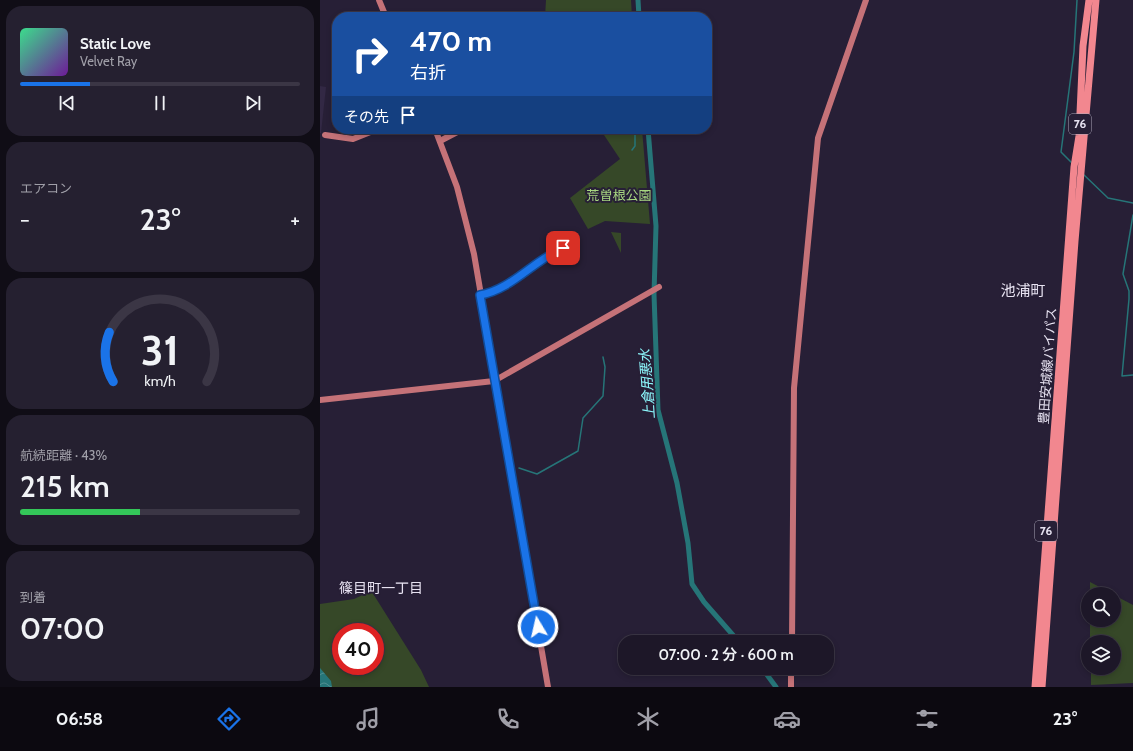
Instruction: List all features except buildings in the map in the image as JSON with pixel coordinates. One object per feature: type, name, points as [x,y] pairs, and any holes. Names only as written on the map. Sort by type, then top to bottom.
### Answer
[{"type":"main road","name":"豊田安城線バイパス","points":[[1035,687],[1074,167],[1079,136],[1083,46],[1089,0]]},
{"type":"main road","name":"豊田安城線バイパス","points":[[1042,687],[1075,241],[1096,0]]},
{"type":"street","points":[[379,0],[384,12]]},
{"type":"street","points":[[792,635],[794,388],[818,138],[866,0]]},
{"type":"street","points":[[324,135],[353,139],[366,134]]},
{"type":"street","points":[[437,134],[451,167],[474,254],[494,381],[548,687]]},
{"type":"street","points":[[440,140],[453,134]]},
{"type":"street","points":[[480,295],[491,293],[563,248]]},
{"type":"street","points":[[320,400],[494,381],[656,288]]},
{"type":"street","points":[[791,675],[791,687]]},
{"type":"shaded area","points":[[320,86],[326,87],[321,133],[320,133]]},
{"type":"green space","points":[[546,0],[631,0],[632,12],[545,12]]},
{"type":"green space","name":"荒曽根公園","points":[[603,134],[642,134],[650,224],[605,221],[588,229],[570,198],[620,159]]},
{"type":"green space","points":[[611,232],[621,233],[621,253]]},
{"type":"green space","points":[[1090,582],[1100,587],[1090,587]]},
{"type":"green space","points":[[372,592],[421,670],[429,687],[320,687],[320,604],[354,599]]},
{"type":"green space","points":[[1121,599],[1133,605],[1133,683],[1091,685],[1091,675],[1121,675],[1121,635],[1090,635],[1090,627],[1121,627]]},
{"type":"water","points":[[320,668],[331,681],[332,687],[320,687]]},
{"type":"waterway","name":"上倉用悪水","points":[[638,0],[639,12]]},
{"type":"waterway","points":[[1072,163],[1061,152],[1074,52],[1077,0]]},
{"type":"waterway","points":[[632,150],[635,146],[635,134]]},
{"type":"waterway","name":"上倉用悪水","points":[[648,134],[656,226],[654,294],[658,410],[677,483],[688,543],[692,584],[704,602],[733,635]]},
{"type":"waterway","points":[[1083,174],[1108,198],[1133,203]]},
{"type":"waterway","points":[[1133,215],[1123,274],[1129,291],[1129,299],[1122,376],[1133,375]]},
{"type":"waterway","points":[[519,468],[537,474],[578,451],[583,418],[603,396],[605,367],[603,357]]},
{"type":"waterway","name":"上倉用悪水","points":[[767,675],[776,687]]},
{"type":"district","name":"池浦町","points":[[1023,291]]},
{"type":"district","name":"篠目町一丁目","points":[[381,588]]},
{"type":"route","points":[[538,627],[480,295],[491,293],[563,248]]}]
